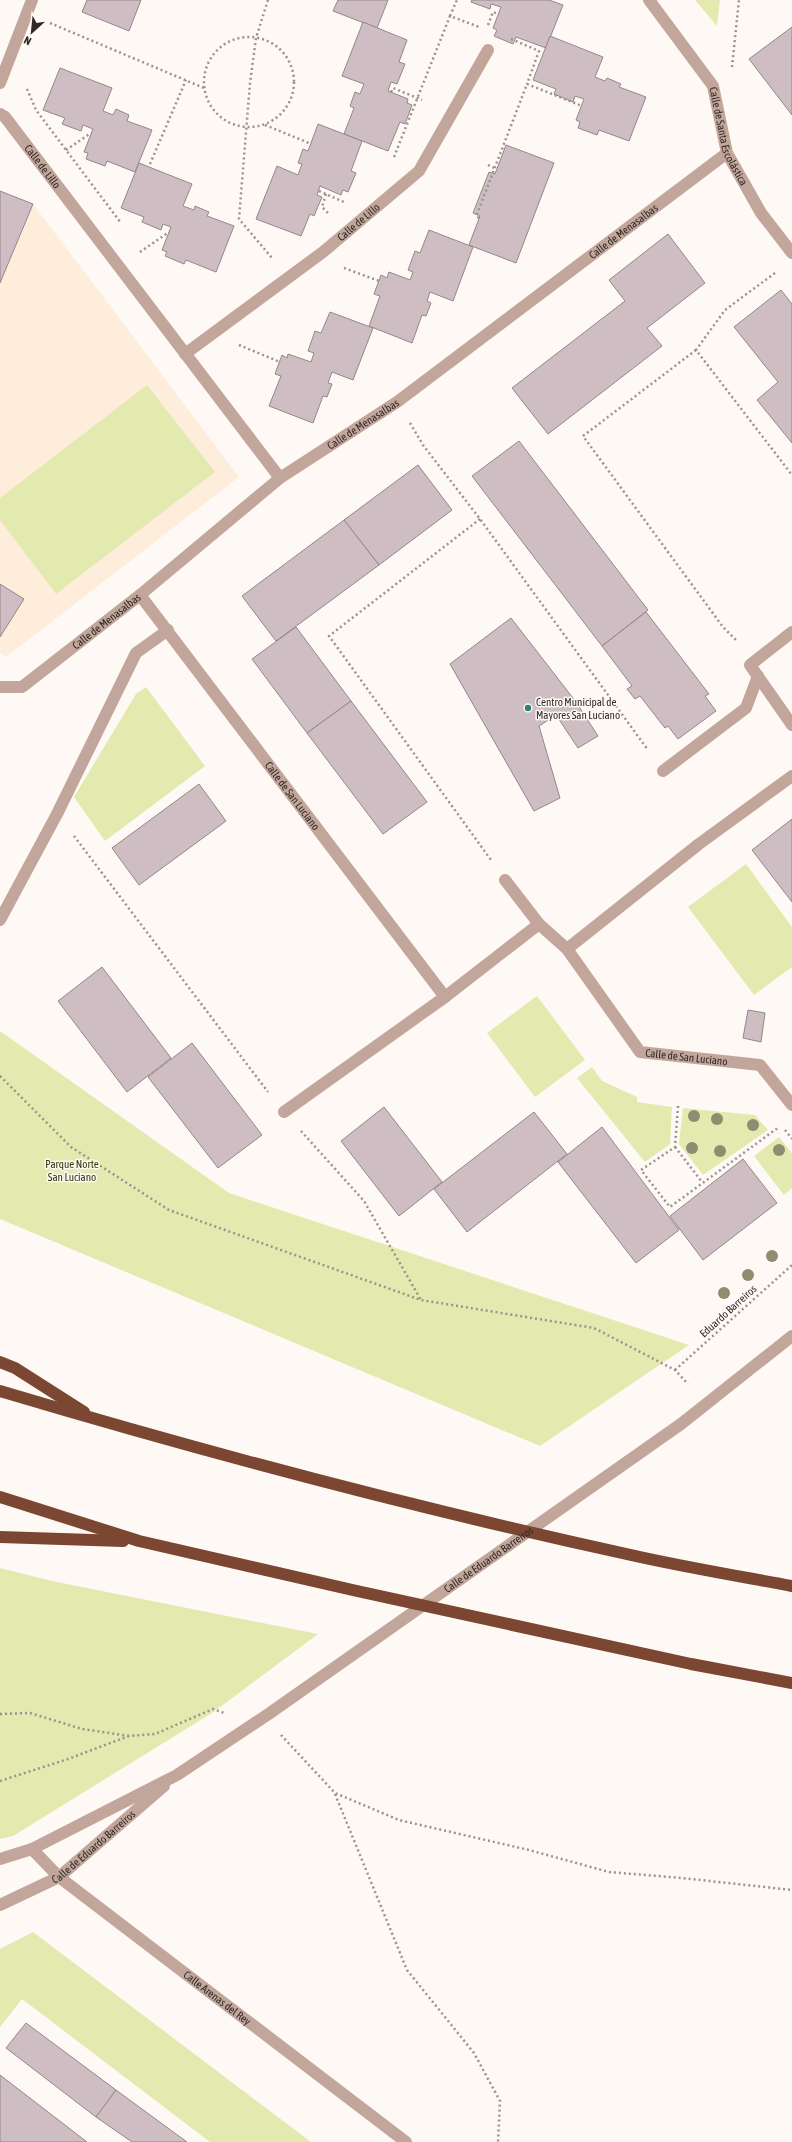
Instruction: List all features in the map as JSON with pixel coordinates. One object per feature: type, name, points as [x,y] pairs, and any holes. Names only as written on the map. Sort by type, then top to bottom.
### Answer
[{"type":"highway","points":[[0,1362],[15,1368],[96,1420]]},
{"type":"highway","points":[[0,1391],[96,1420],[345,1487],[632,1555],[792,1586]]},
{"type":"highway","points":[[0,1497],[138,1541],[365,1593],[691,1664],[792,1683]]},
{"type":"highway","points":[[0,1536],[138,1541]]},
{"type":"street","points":[[0,83],[32,0]]},
{"type":"street","name":"Calle de Santa Escolástica","points":[[649,0],[713,86],[727,153],[761,213],[792,253]]},
{"type":"street","name":"Calle de Lillo","points":[[185,354],[323,252],[419,171],[488,50]]},
{"type":"street","name":"Calle de Lillo","points":[[0,114],[5,117],[280,478]]},
{"type":"street","name":"Calle de Menasalbas","points":[[0,687],[22,687],[140,595],[280,478],[397,402],[727,153]]},
{"type":"street","name":"Calle de San Luciano","points":[[140,595],[445,997]]},
{"type":"street","points":[[0,920],[57,814],[136,653],[168,630]]},
{"type":"street","points":[[792,632],[750,665],[792,725]]},
{"type":"street","points":[[663,771],[746,708],[758,676]]},
{"type":"street","points":[[567,949],[699,844],[792,776]]},
{"type":"street","name":"Calle de San Luciano","points":[[505,880],[539,924],[567,949],[640,1052],[760,1065],[792,1105]]},
{"type":"street","points":[[284,1112],[445,997],[539,924]]},
{"type":"street","name":"Calle de Eduardo Barreiros","points":[[0,1859],[32,1848],[177,1775],[267,1715],[681,1424],[792,1336]]},
{"type":"street","name":"Calle de Eduardo Barreiros","points":[[0,1905],[59,1877],[177,1775]]},
{"type":"street","name":"Calle Arenas del Rey","points":[[32,1848],[59,1877],[406,2142]]},
{"type":"path","points":[[268,0],[256,38],[246,128],[239,219],[289,278]]},
{"type":"path","points":[[392,161],[457,0]]},
{"type":"path","points":[[732,69],[739,0]]},
{"type":"path","points":[[450,16],[487,30],[493,12],[498,14]]},
{"type":"path","points":[[27,13],[204,88]]},
{"type":"path","points":[[242,38],[256,38],[270,42],[282,51],[290,63],[295,78],[294,92],[288,106],[278,118],[266,125],[246,128],[231,124],[218,116],[209,103],[204,88],[205,74],[209,61],[218,50],[229,42],[242,38]]},
{"type":"path","points":[[479,218],[476,216],[539,51],[518,42]]},
{"type":"path","points":[[150,164],[186,80]]},
{"type":"path","points":[[26,83],[27,94],[36,110],[123,226]]},
{"type":"path","points":[[527,84],[582,106]]},
{"type":"path","points":[[392,92],[393,88],[422,100]]},
{"type":"path","points":[[266,125],[309,143]]},
{"type":"path","points":[[66,150],[91,133]]},
{"type":"path","points":[[488,165],[494,168]]},
{"type":"path","points":[[319,191],[346,202]]},
{"type":"path","points":[[326,194],[322,207],[333,220]]},
{"type":"path","points":[[118,267],[169,232]]},
{"type":"path","points":[[137,245],[146,257]]},
{"type":"path","points":[[323,252],[332,264],[379,282]]},
{"type":"path","points":[[738,641],[723,627],[582,436],[696,350],[725,310],[780,269]]},
{"type":"path","points":[[220,328],[232,342],[280,362]]},
{"type":"path","points":[[696,350],[792,475]]},
{"type":"path","points":[[397,402],[423,445],[480,519],[663,771]]},
{"type":"path","points":[[480,519],[329,636],[505,880]]},
{"type":"path","points":[[57,814],[284,1112],[364,1201],[421,1300]]},
{"type":"path","points":[[0,1076],[71,1147],[169,1210],[421,1300],[594,1328],[675,1370],[688,1384]]},
{"type":"path","points":[[678,1106],[675,1147],[702,1182]]},
{"type":"path","points":[[675,1147],[641,1170],[670,1207],[781,1125],[792,1139]]},
{"type":"path","name":"Eduardo Barreiros","points":[[675,1370],[792,1265]]},
{"type":"path","points":[[0,1714],[30,1713],[82,1729],[129,1736],[154,1734],[213,1710],[224,1713]]},
{"type":"path","points":[[267,1715],[335,1793],[407,1970],[474,2053],[500,2101],[498,2142]]},
{"type":"path","points":[[0,1781],[68,1759],[129,1736]]},
{"type":"path","points":[[335,1793],[399,1820],[529,1850],[609,1872],[792,1890]]},
{"type":"shaded area","points":[[0,191],[33,204],[239,477],[6,657],[0,653]]},
{"type":"green space","points":[[695,0],[720,0],[717,26]]},
{"type":"green space","points":[[147,385],[215,472],[56,594],[0,520],[0,498]]},
{"type":"green space","points":[[146,687],[205,766],[105,841],[74,797],[136,694]]},
{"type":"green space","points":[[746,864],[792,927],[792,967],[754,995],[688,907]]},
{"type":"green space","points":[[537,996],[585,1060],[535,1097],[487,1033]]},
{"type":"green space","name":"Parque Norte San Luciano","points":[[0,1031],[229,1193],[689,1345],[540,1446],[0,1219]]},
{"type":"green space","points":[[592,1067],[602,1081],[637,1097],[637,1102],[672,1107],[670,1144],[645,1162],[577,1078]]},
{"type":"green space","points":[[683,1108],[755,1115],[768,1130],[703,1175],[679,1144]]},
{"type":"green space","points":[[779,1137],[792,1153],[792,1188],[784,1195],[754,1156]]},
{"type":"green space","points":[[0,1568],[52,1581],[318,1634],[212,1713],[13,1836],[0,1839]]},
{"type":"green space","points":[[33,1932],[311,2142],[210,2142],[22,1999],[0,2027],[0,1949]]},
{"type":"building","points":[[87,0],[141,0],[129,31],[82,12]]},
{"type":"building","points":[[338,0],[388,0],[377,28],[333,11]]},
{"type":"building","points":[[472,0],[549,0],[563,5],[546,48],[516,37],[513,44],[494,36],[497,30],[493,28],[501,7],[491,4],[490,9],[471,2]]},
{"type":"building","points":[[363,22],[407,40],[399,62],[405,64],[397,84],[391,82],[388,91],[408,99],[407,103],[412,105],[405,124],[400,122],[388,151],[344,134],[354,108],[350,106],[355,92],[360,94],[364,84],[342,76]]},
{"type":"building","points":[[792,27],[792,115],[749,59]]},
{"type":"building","points":[[550,36],[603,57],[595,77],[605,81],[607,78],[621,84],[619,87],[646,97],[629,141],[599,130],[597,135],[578,128],[580,122],[576,120],[584,99],[575,96],[573,102],[554,94],[556,89],[533,80]]},
{"type":"building","points":[[60,68],[112,88],[103,111],[113,115],[116,109],[129,115],[127,121],[152,130],[135,172],[107,161],[105,166],[86,159],[88,153],[84,152],[93,129],[83,125],[81,131],[62,124],[65,118],[43,110]]},
{"type":"building","points":[[318,124],[362,141],[351,171],[356,173],[348,192],[343,190],[341,195],[320,186],[317,195],[322,197],[314,216],[310,214],[301,236],[256,219],[277,166],[298,175],[302,164],[298,163],[303,149],[308,151]]},
{"type":"building","points":[[506,145],[554,163],[516,263],[469,245],[480,216],[473,213],[489,172],[495,174]]},
{"type":"building","points":[[139,163],[192,184],[183,206],[194,210],[195,206],[209,212],[207,216],[234,226],[216,272],[186,260],[184,264],[165,256],[167,252],[162,250],[171,227],[163,224],[161,230],[142,222],[144,217],[121,208]]},
{"type":"building","points":[[0,191],[33,204],[0,283]]},
{"type":"building","points":[[429,230],[473,247],[453,301],[430,292],[427,301],[431,303],[426,316],[422,315],[412,343],[369,326],[380,296],[374,294],[381,275],[387,278],[389,272],[410,280],[413,272],[408,270],[415,251],[420,253]]},
{"type":"building","points":[[668,234],[705,283],[647,328],[662,346],[548,434],[512,388],[625,301],[609,280]]},
{"type":"building","points":[[781,290],[792,304],[792,443],[757,400],[778,382],[734,327]]},
{"type":"building","points":[[330,312],[373,328],[353,380],[332,372],[328,383],[332,384],[327,397],[323,396],[313,423],[269,406],[281,376],[275,374],[282,355],[287,358],[288,354],[311,362],[314,353],[308,351],[315,331],[321,333]]},
{"type":"building","points":[[519,441],[648,610],[602,646],[472,476]]},
{"type":"building","points":[[418,465],[452,510],[379,565],[344,520]]},
{"type":"building","points":[[344,520],[379,565],[276,641],[242,596]]},
{"type":"building","points":[[0,584],[24,599],[0,637]]},
{"type":"building","points":[[646,612],[709,694],[705,696],[716,711],[678,739],[668,726],[665,728],[640,696],[635,699],[627,689],[632,686],[602,646]]},
{"type":"building","name":"Centro Municipal de Mayores San Luciano","points":[[511,618],[576,702],[598,736],[578,748],[556,715],[539,726],[560,798],[534,811],[450,664]]},
{"type":"building","points":[[296,627],[351,701],[307,733],[252,659]]},
{"type":"building","points":[[351,701],[427,802],[383,834],[307,733]]},
{"type":"building","points":[[199,784],[226,821],[139,885],[112,848]]},
{"type":"building","points":[[792,819],[792,902],[752,850]]},
{"type":"building","points":[[102,967],[171,1058],[127,1092],[58,1001]]},
{"type":"building","points":[[748,1010],[765,1013],[761,1042],[743,1038]]},
{"type":"building","points":[[192,1043],[262,1135],[218,1168],[148,1077]]},
{"type":"building","points":[[384,1107],[442,1182],[399,1216],[341,1141]]},
{"type":"building","points":[[534,1112],[567,1154],[467,1232],[434,1189]]},
{"type":"building","points":[[602,1127],[679,1230],[636,1263],[558,1162]]},
{"type":"building","points":[[743,1159],[777,1203],[703,1260],[670,1216]]},
{"type":"building","points":[[26,2023],[116,2090],[96,2117],[6,2048]]},
{"type":"building","points":[[0,2075],[87,2142],[0,2142]]},
{"type":"building","points":[[116,2090],[187,2142],[132,2142],[96,2117]]},
{"type":"place","name":"Centro Municipal de Mayores San Luciano","points":[[528,708]]}]
